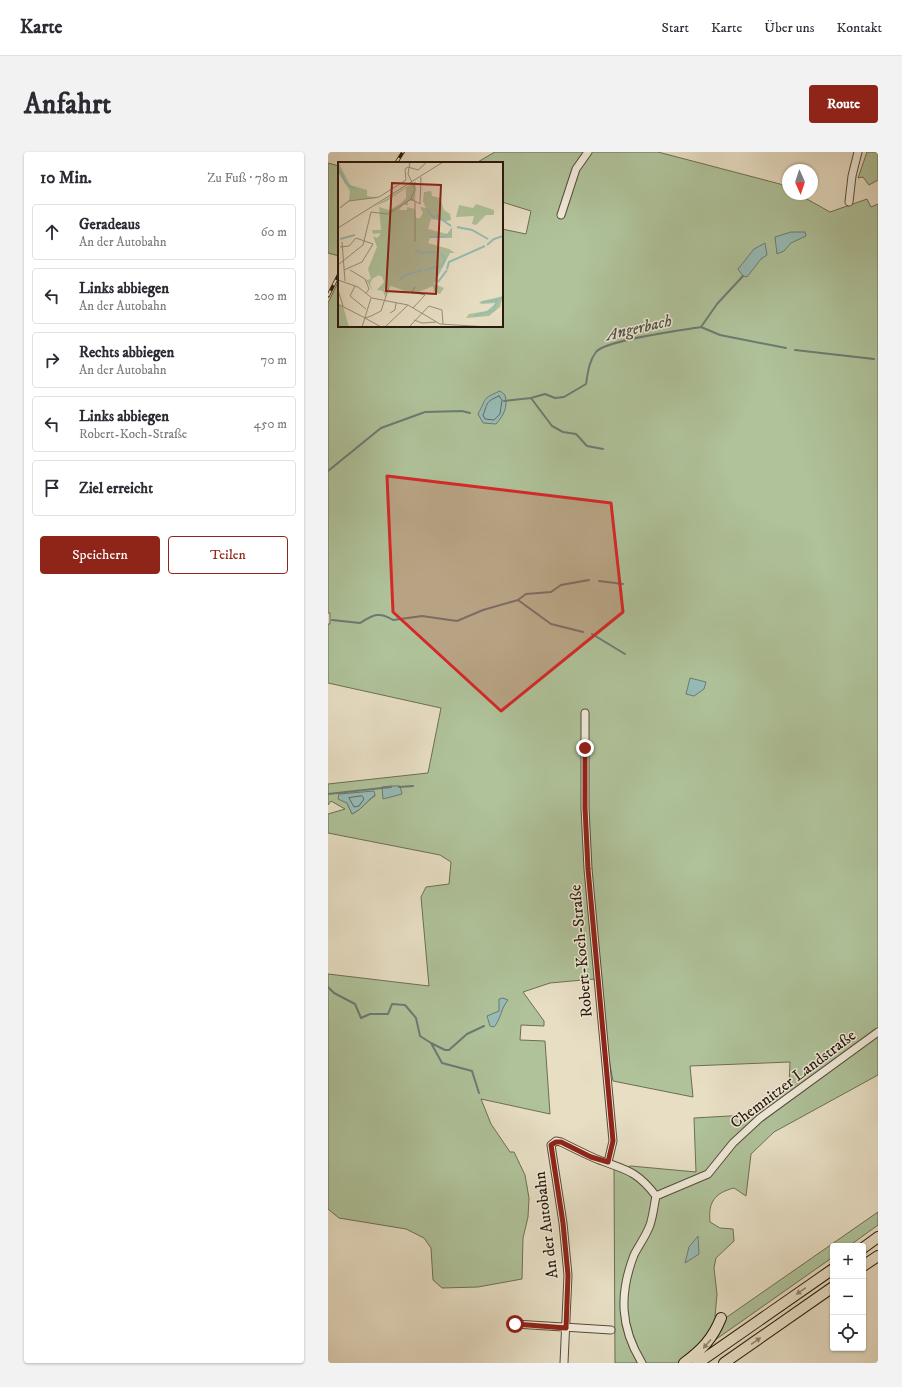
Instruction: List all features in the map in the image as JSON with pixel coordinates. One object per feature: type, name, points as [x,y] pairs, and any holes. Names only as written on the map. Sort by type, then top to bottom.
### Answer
[{"type":"highway","points":[[866,1246],[878,1237]]},
{"type":"highway","points":[[866,1264],[878,1256]]},
{"type":"highway","points":[[698,1363],[830,1271]]},
{"type":"highway","points":[[724,1363],[830,1289]]},
{"type":"highway","points":[[684,1363],[701,1351],[712,1337],[722,1318]]},
{"type":"street","points":[[561,215],[576,169],[588,152]]},
{"type":"street","points":[[849,202],[852,176],[858,152]]},
{"type":"street","name":"Robert-Koch-Straße","points":[[585,713],[585,793],[588,869],[613,1141],[608,1162]]},
{"type":"street","name":"Chemnitzer Landstraße","points":[[656,1196],[708,1174],[733,1143],[760,1118],[878,1032]]},
{"type":"street","name":"An der Autobahn","points":[[564,1363],[566,1328],[566,1260],[563,1223],[551,1145],[556,1142],[561,1142],[591,1157],[633,1172],[648,1185],[656,1196]]},
{"type":"street","points":[[642,1363],[632,1344],[623,1307],[625,1282],[635,1254],[650,1226],[656,1196]]},
{"type":"street","points":[[515,1324],[610,1330]]},
{"type":"highlighted area","points":[[387,476],[611,503],[623,612],[501,711],[393,612]]},
{"type":"green space","points":[[495,152],[658,152],[780,184],[782,185],[782,200],[809,200],[830,212],[867,199],[871,207],[878,204],[878,1075],[774,1132],[751,1154],[746,1196],[734,1188],[717,1196],[711,1204],[710,1222],[720,1228],[733,1229],[734,1241],[716,1258],[714,1268],[717,1294],[715,1317],[719,1320],[712,1332],[681,1363],[615,1363],[614,1169],[631,1166],[696,1172],[694,1118],[747,1115],[789,1088],[790,1062],[690,1066],[693,1097],[613,1081],[594,979],[550,983],[523,992],[544,1021],[544,1026],[521,1025],[520,1040],[545,1041],[550,1114],[481,1099],[491,1124],[510,1152],[514,1152],[525,1175],[529,1198],[528,1217],[523,1238],[522,1279],[478,1287],[442,1288],[433,1280],[431,1248],[424,1238],[406,1229],[339,1218],[328,1209],[328,974],[429,986],[421,897],[426,887],[449,884],[451,862],[440,855],[328,833],[328,814],[345,809],[331,801],[328,805],[328,784],[428,773],[441,708],[328,683],[328,624],[330,624],[330,613],[328,613],[328,303],[338,282],[338,327],[503,327],[503,229],[526,234],[531,211],[503,202],[503,162],[478,162]],"holes":[[[374,792],[375,796],[352,814],[347,803],[339,794]]]},
{"type":"green space","points":[[867,152],[878,152],[878,180],[869,185],[863,177],[858,178]]},
{"type":"green space","points":[[328,163],[338,166],[338,256],[328,253]]},
{"type":"green space","points":[[878,1212],[878,1225],[853,1243],[834,1243]]},
{"type":"green space","points":[[830,1245],[830,1259],[715,1340],[723,1320]]},
{"type":"water","points":[[791,232],[805,232],[806,236],[791,243],[784,251],[777,254],[775,237]]},
{"type":"water","points":[[765,243],[767,255],[761,259],[747,277],[743,276],[738,269],[754,249]]},
{"type":"water","points":[[500,391],[505,395],[506,399],[506,407],[503,414],[496,424],[483,423],[478,414],[484,402],[487,398]]},
{"type":"water","points":[[690,678],[706,682],[704,689],[694,696],[686,694]]},
{"type":"water","points":[[400,786],[402,794],[383,799],[382,787]]},
{"type":"water","points":[[374,791],[375,795],[352,814],[347,803],[338,799],[339,794]]},
{"type":"water","points":[[503,998],[508,1000],[494,1027],[490,1026],[487,1016],[499,1011],[499,999]]},
{"type":"water","points":[[698,1236],[699,1254],[685,1263],[689,1247]]},
{"type":"waterway","name":"Angerbach","points":[[504,401],[531,398],[545,394],[555,398],[564,397],[586,384],[592,359],[596,352],[602,348],[614,343],[628,340],[701,327],[717,304],[743,276]]},
{"type":"waterway","points":[[701,327],[720,335],[786,348]]},
{"type":"waterway","points":[[795,350],[874,359]]},
{"type":"waterway","points":[[531,398],[552,426],[563,432],[576,434],[587,446],[603,449]]},
{"type":"waterway","name":"Angerbach","points":[[328,471],[381,428],[425,412],[462,411],[470,413]]},
{"type":"waterway","points":[[518,600],[526,594],[551,592],[561,585],[589,580]]},
{"type":"waterway","points":[[599,581],[623,584]]},
{"type":"waterway","points":[[332,620],[360,623],[372,616],[380,615],[393,620],[422,616],[457,621],[483,610],[518,600],[551,624],[583,632]]},
{"type":"waterway","points":[[592,634],[625,654]]},
{"type":"waterway","points":[[399,787],[413,786]]},
{"type":"waterway","points":[[328,794],[391,787]]},
{"type":"waterway","points":[[328,987],[334,993],[355,1004],[361,1018],[370,1014],[388,1014],[392,1004],[405,1005],[416,1018],[420,1036],[431,1043],[442,1063],[472,1071],[479,1093]]},
{"type":"waterway","points":[[431,1043],[445,1050],[449,1050],[467,1034],[484,1026]]},
{"type":"railway","points":[[397,162],[403,152]]},
{"type":"railway","points":[[328,296],[338,276]]},
{"type":"route","points":[[515,1324],[566,1328],[568,1275],[563,1223],[550,1149],[551,1145],[556,1142],[561,1142],[591,1157],[608,1162],[613,1141],[603,1048],[595,938],[588,869],[585,808],[585,748]]}]
